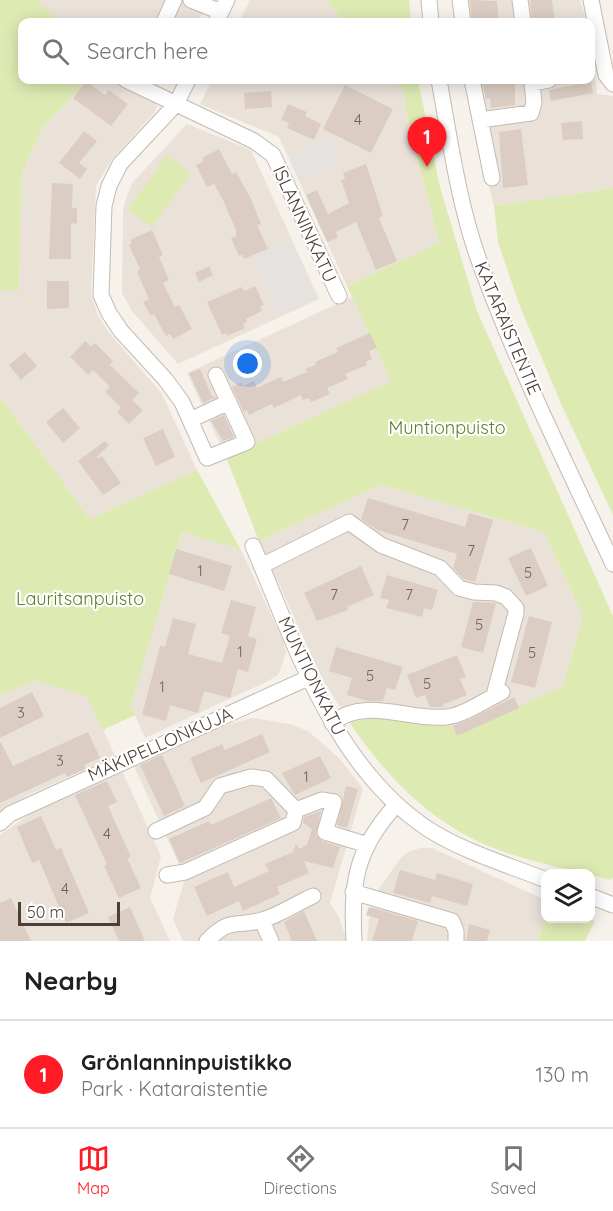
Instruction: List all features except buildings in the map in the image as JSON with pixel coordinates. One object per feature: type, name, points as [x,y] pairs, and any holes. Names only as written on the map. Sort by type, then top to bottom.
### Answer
[{"type":"street","points":[[166,18],[174,0]]},
{"type":"street","points":[[191,0],[221,12]]},
{"type":"street","points":[[429,0],[431,18]]},
{"type":"street","points":[[460,0],[462,18]]},
{"type":"street","points":[[520,0],[522,18]]},
{"type":"street","points":[[591,0],[607,53],[597,70],[613,84]]},
{"type":"street","name":"ISLANNINKATU","points":[[139,84],[254,141],[273,155],[339,296]]},
{"type":"street","points":[[186,84],[176,104],[120,165],[109,186],[104,206],[101,295],[109,313],[182,402],[207,458],[247,442],[216,375]]},
{"type":"street","name":"KATARAISTENTIE","points":[[441,84],[450,145],[480,265],[560,452],[613,564]]},
{"type":"street","points":[[473,84],[492,178]]},
{"type":"street","points":[[480,120],[531,113],[534,103],[532,84]]},
{"type":"street","points":[[190,420],[229,402]]},
{"type":"street","points":[[261,566],[349,522],[381,545],[440,568],[459,588],[507,597],[516,608],[498,694],[446,717],[370,710],[339,717],[332,723]]},
{"type":"street","name":"MUNTIONKATU","points":[[253,546],[332,723],[346,745],[396,805],[430,830],[470,850],[541,878]]},
{"type":"street","name":"MÄKIPELLONKUJA","points":[[5,818],[117,762],[310,677]]},
{"type":"street","points":[[156,831],[205,808],[220,786],[251,777],[266,779],[296,810]]},
{"type":"street","points":[[296,810],[322,800],[334,802],[325,832],[368,845]]},
{"type":"street","points":[[354,941],[352,892],[356,870],[368,845],[396,805]]},
{"type":"street","points":[[167,875],[186,872],[293,823],[296,810]]},
{"type":"street","points":[[352,892],[452,921],[456,931],[456,941]]},
{"type":"street","points":[[207,941],[223,927],[262,921],[313,896]]},
{"type":"street","points":[[595,898],[613,905]]},
{"type":"street","points":[[262,921],[270,941]]},
{"type":"shaded area","points":[[38,0],[209,0],[200,18],[54,18]]},
{"type":"shaded area","points":[[250,0],[326,0],[342,18],[241,18]]},
{"type":"shaded area","points":[[455,0],[580,0],[586,18],[458,18]]},
{"type":"shaded area","points":[[595,78],[597,94],[613,96],[613,188],[494,206],[481,158],[469,84],[595,84]]},
{"type":"shaded area","points":[[84,84],[120,84],[153,100],[157,106],[154,113],[112,159],[96,186],[91,294],[98,316],[107,330],[162,394],[197,470],[90,519],[0,397],[0,290],[19,290],[22,174],[41,130]]},
{"type":"shaded area","points":[[210,84],[398,84],[403,89],[411,136],[439,243],[347,286],[279,137],[200,104]]},
{"type":"shaded area","points":[[187,124],[251,150],[319,299],[178,364],[132,311],[122,293],[123,213],[132,183]]},
{"type":"shaded area","points":[[325,137],[340,160],[300,179],[290,159]]},
{"type":"shaded area","points":[[290,239],[317,298],[279,314],[252,257]]},
{"type":"shaded area","points":[[352,297],[391,381],[226,457],[187,373]]},
{"type":"shaded area","points":[[380,485],[544,532],[583,617],[563,686],[465,731],[370,717],[350,723],[323,680],[259,541]]},
{"type":"shaded area","points":[[182,532],[241,550],[283,640],[286,653],[278,675],[145,738],[131,707]]},
{"type":"shaded area","points":[[34,681],[88,696],[115,756],[28,795],[0,813],[0,696]]},
{"type":"shaded area","points":[[252,718],[290,724],[308,731],[340,759],[363,789],[330,903],[339,917],[347,941],[183,941],[173,919],[185,878],[134,766],[215,728]]},
{"type":"shaded area","points":[[122,771],[161,856],[150,898],[170,941],[0,941],[0,835],[35,810]]},
{"type":"shaded area","points":[[420,848],[432,848],[541,898],[541,923],[543,923],[538,941],[367,941],[369,920],[380,887],[400,859],[408,852]]},
{"type":"green space","points":[[0,0],[38,0],[54,18],[18,18],[18,84],[83,85],[41,130],[22,174],[19,291],[0,290]]},
{"type":"green space","points":[[326,0],[409,0],[411,18],[342,18]]},
{"type":"green space","name":"Muntionpuisto","points":[[398,84],[419,84],[440,187],[477,311],[613,616],[613,878],[610,880],[595,876],[595,869],[567,869],[510,854],[473,839],[452,827],[413,798],[396,781],[350,723],[364,719],[408,718],[465,731],[563,686],[583,617],[544,532],[380,485],[259,541],[226,457],[391,381],[347,286],[439,243],[411,136],[403,90]]},
{"type":"green space","points":[[167,155],[191,173],[152,227],[128,209]]},
{"type":"green space","points":[[613,188],[613,515],[562,406],[519,304],[498,242],[494,206]]},
{"type":"green space","name":"Lauritsanpuisto","points":[[0,397],[90,519],[197,470],[241,550],[182,532],[131,707],[135,715],[103,730],[87,696],[34,681],[0,696]]},
{"type":"green space","points":[[543,923],[594,923],[585,941],[538,941]]},
{"type":"place","name":"Grönlanninpuistikko","points":[[427,167]]}]
